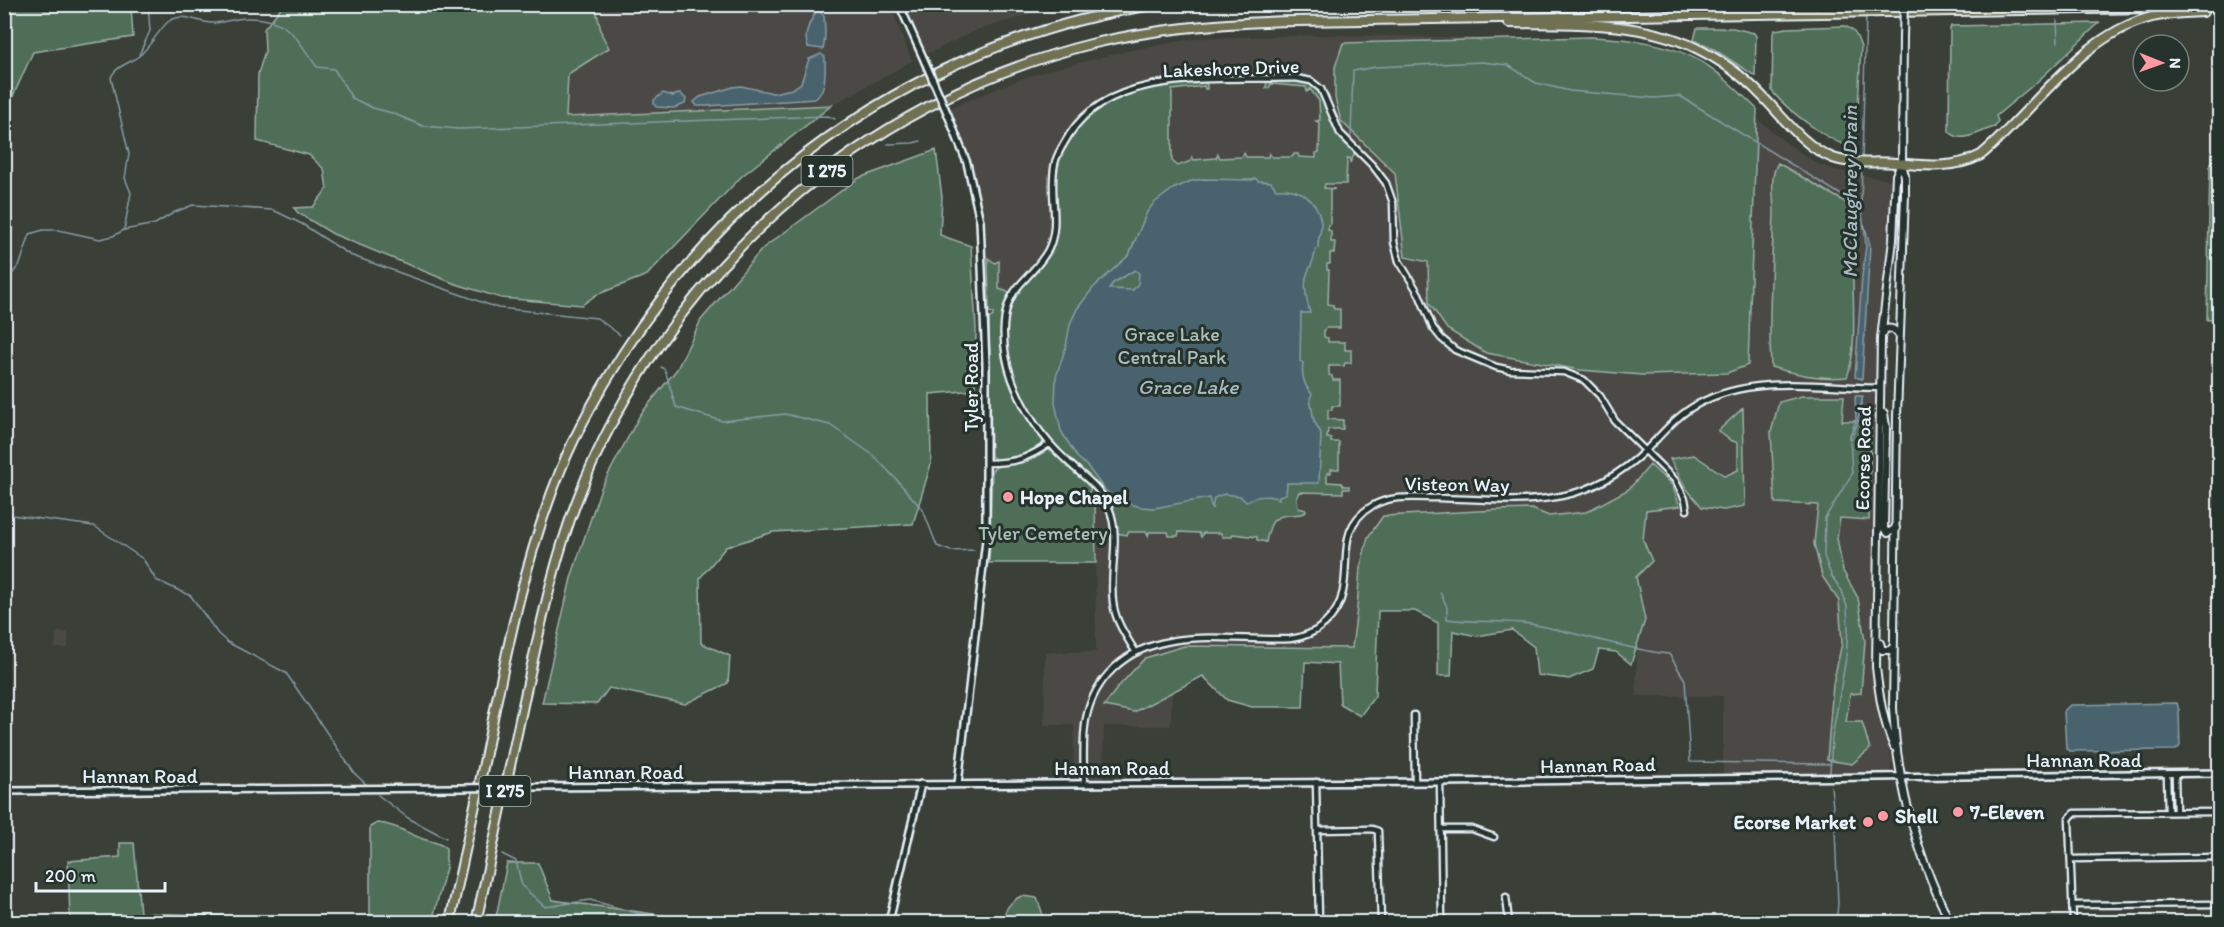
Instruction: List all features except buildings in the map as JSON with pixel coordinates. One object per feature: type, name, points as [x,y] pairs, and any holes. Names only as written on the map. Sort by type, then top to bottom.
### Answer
[{"type":"highway","name":"I 275","points":[[450,922],[507,653],[529,562],[543,519],[579,427],[604,384],[660,299],[709,241],[761,190],[823,141],[887,99],[948,68],[1025,36],[1084,19],[1158,4]]},
{"type":"highway","name":"I 275","points":[[476,922],[552,576],[586,478],[620,409],[664,337],[710,279],[760,226],[842,159],[898,123],[975,84],[1053,55],[1128,36],[1209,25],[1287,21],[2220,7]]},
{"type":"highway","points":[[1463,19],[1493,23],[1620,27],[1651,32],[1678,40],[1709,55],[1738,74],[1804,138],[1824,154],[1839,160],[1858,162],[1952,165],[1975,159],[1997,141],[2086,52],[2121,29],[2151,17],[2166,14],[2220,11]]},
{"type":"main road","name":"Ecorse Road","points":[[1904,4],[1902,164],[1905,176],[1905,195],[1893,708],[1896,751],[1918,843],[1931,881],[1950,922]]},
{"type":"main road","name":"Ecorse Road","points":[[1896,751],[1887,726],[1876,667],[1881,338],[1893,240],[1896,175],[1902,164]]},
{"type":"main road","points":[[1881,338],[1885,329],[1890,328],[1900,336]]},
{"type":"main road","points":[[1881,406],[1886,427],[1884,529],[1888,532],[1896,528]]},
{"type":"main road","points":[[1877,601],[1880,608],[1880,648],[1888,651],[1893,647]]},
{"type":"street","name":"Tyler Road","points":[[899,4],[967,163],[976,194],[980,221],[985,315],[984,565],[958,784]]},
{"type":"street","name":"Lakeshore Drive","points":[[1135,651],[1118,622],[1113,603],[1113,528],[1108,506],[1096,488],[1049,444],[1036,424],[1013,382],[1006,356],[1005,329],[1011,298],[1043,258],[1050,245],[1055,227],[1053,186],[1055,163],[1062,146],[1076,123],[1095,106],[1116,95],[1168,82],[1296,78],[1311,81],[1321,89],[1340,133],[1373,166],[1386,183],[1393,207],[1394,242],[1399,261],[1421,297],[1433,328],[1443,340],[1455,350],[1496,367],[1510,370],[1558,372],[1579,378],[1596,391],[1613,418],[1675,480],[1685,499],[1687,510]]},
{"type":"street","name":"Visteon Way","points":[[1084,783],[1084,731],[1091,701],[1107,674],[1135,651],[1172,640],[1286,639],[1314,632],[1329,620],[1340,602],[1344,589],[1346,544],[1353,526],[1367,510],[1383,500],[1402,497],[1529,500],[1558,497],[1584,491],[1612,477],[1688,411],[1711,398],[1734,390],[1764,386],[1880,388]]},
{"type":"street","points":[[986,463],[1005,463],[1022,459],[1049,444]]},
{"type":"street","points":[[1414,715],[1415,782]]},
{"type":"street","points":[[4,750],[6,922]]},
{"type":"street","name":"Hannan Road","points":[[5,791],[1440,782],[2220,773]]},
{"type":"street","points":[[2175,774],[2176,812]]},
{"type":"street","points":[[2167,775],[2168,812]]},
{"type":"street","points":[[1316,782],[1319,922]]},
{"type":"street","points":[[1440,782],[1442,922]]},
{"type":"street","points":[[889,922],[921,784]]},
{"type":"street","points":[[2073,922],[2069,819],[2071,815],[2074,813],[2220,812]]},
{"type":"street","points":[[1318,830],[1372,829],[1378,831],[1381,922]]},
{"type":"street","points":[[1441,829],[1472,829],[1494,837]]},
{"type":"street","points":[[2071,859],[2220,857]]},
{"type":"street","points":[[1506,897],[1509,922]]},
{"type":"street","points":[[2072,905],[2220,903]]},
{"type":"shaded area","points":[[570,5],[890,5],[912,61],[831,106],[566,117]]},
{"type":"shaded area","points":[[902,5],[1062,5],[977,30],[925,55]]},
{"type":"shaded area","points":[[1339,35],[1610,41],[1686,59],[1785,142],[1818,164],[1835,170],[1893,181],[1892,232],[1878,339],[1877,402],[1877,694],[1892,762],[1890,771],[1865,774],[1723,777],[1723,696],[1636,696],[1638,604],[1362,595],[1360,653],[1173,650],[1171,726],[1104,726],[1103,781],[1073,782],[1074,725],[1044,725],[1045,652],[1096,652],[1095,504],[1084,504],[992,482],[985,230],[979,193],[968,154],[949,108],[1024,78],[1127,51],[1198,38]]},
{"type":"shaded area","points":[[56,632],[68,632],[68,648],[55,648]]},
{"type":"green space","points":[[7,5],[131,5],[133,37],[33,52],[5,114],[4,11]]},
{"type":"green space","points":[[283,5],[595,5],[602,35],[609,48],[568,74],[566,117],[832,105],[742,176],[647,275],[596,295],[582,305],[501,298],[453,283],[333,234],[298,213],[294,208],[313,207],[327,189],[324,169],[309,155],[257,141],[258,74],[265,51],[264,29]]},
{"type":"green space","points":[[2099,23],[2038,81],[1996,116],[1998,121],[1995,127],[1965,137],[1959,137],[1949,131],[1951,26]]},
{"type":"green space","points":[[1844,26],[1854,32],[1861,47],[1856,147],[1836,141],[1811,126],[1772,91],[1773,33],[1775,30]]},
{"type":"green space","points":[[1697,28],[1733,28],[1754,33],[1756,36],[1755,76],[1709,46],[1694,40]]},
{"type":"green space","points":[[1592,37],[1648,43],[1687,55],[1715,71],[1757,109],[1748,365],[1727,373],[1642,375],[1580,370],[1486,353],[1447,329],[1429,303],[1428,262],[1405,257],[1395,173],[1341,121],[1335,98],[1335,67],[1343,43]]},
{"type":"green space","name":"Grace Lake","points":[[1267,80],[1300,81],[1314,87],[1324,101],[1336,132],[1355,153],[1350,163],[1350,158],[1347,159],[1346,184],[1325,184],[1324,188],[1335,189],[1330,190],[1328,230],[1331,231],[1331,242],[1335,242],[1334,253],[1330,253],[1330,264],[1327,264],[1327,270],[1329,270],[1328,304],[1333,305],[1334,309],[1340,309],[1340,328],[1326,328],[1324,337],[1328,338],[1328,342],[1345,342],[1345,350],[1351,350],[1351,363],[1345,363],[1344,366],[1329,366],[1329,375],[1333,380],[1340,380],[1340,406],[1332,406],[1332,410],[1328,410],[1328,419],[1343,420],[1343,429],[1328,429],[1327,438],[1331,438],[1331,442],[1339,442],[1339,469],[1331,469],[1331,473],[1327,473],[1327,482],[1342,483],[1343,486],[1349,486],[1349,489],[1343,489],[1343,493],[1299,492],[1298,508],[1306,510],[1305,513],[1279,517],[1272,523],[1266,542],[1257,540],[1257,537],[1233,534],[1231,537],[1222,537],[1221,533],[1203,533],[1201,537],[1199,533],[1179,532],[1178,536],[1169,536],[1168,532],[1149,532],[1148,536],[1146,532],[1128,532],[1127,535],[1116,533],[1114,517],[1105,494],[1053,442],[1033,416],[1022,397],[1008,354],[1007,330],[1011,306],[1022,286],[1045,260],[1054,242],[1057,224],[1056,179],[1062,153],[1073,132],[1089,115],[1108,102],[1154,87],[1204,82],[1207,89],[1204,86],[1172,90],[1172,161],[1178,166],[1191,161],[1192,157],[1194,160],[1216,158],[1218,154],[1220,158],[1242,157],[1244,153],[1246,157],[1268,157],[1269,153],[1272,157],[1292,157],[1298,154],[1299,157],[1316,158],[1316,153],[1319,152],[1320,123],[1316,121],[1320,120],[1319,101],[1310,89],[1307,92],[1306,87],[1271,84],[1269,88],[1266,88]]},
{"type":"green space","points":[[936,150],[942,197],[940,235],[971,246],[976,328],[975,390],[930,394],[931,464],[913,524],[773,532],[726,547],[700,578],[701,643],[730,656],[728,683],[685,704],[609,688],[597,704],[542,703],[571,578],[601,488],[640,415],[677,369],[701,320],[763,248],[859,178]]},
{"type":"green space","points":[[2219,154],[2219,319],[2207,320],[2210,164]]},
{"type":"green space","points":[[1778,163],[1857,209],[1853,265],[1853,338],[1847,377],[1809,376],[1771,367],[1773,181]]},
{"type":"green space","points":[[988,258],[995,263],[999,261],[999,289],[1011,293],[1001,331],[1007,372],[1020,402],[1043,440],[1042,445],[1031,453],[1017,459],[1003,461],[991,456],[989,319],[993,313],[989,312]]},
{"type":"green space","points":[[1802,396],[1844,396],[1842,421],[1871,421],[1869,520],[1840,518],[1837,538],[1843,571],[1858,598],[1865,641],[1861,693],[1850,694],[1846,722],[1862,722],[1870,749],[1852,764],[1827,760],[1833,684],[1842,643],[1839,601],[1822,576],[1814,544],[1818,505],[1775,503],[1771,432],[1779,402]]},
{"type":"green space","points":[[1743,408],[1745,506],[1724,510],[1702,507],[1686,488],[1670,459],[1694,455],[1725,476],[1738,470],[1738,443],[1718,431]]},
{"type":"green space","name":"Tyler Cemetery","points":[[1046,450],[1052,451],[1091,487],[1084,503],[1095,503],[1096,563],[989,563],[992,470],[998,466],[1026,462]]},
{"type":"green space","points":[[1650,465],[1672,485],[1680,506],[1646,510],[1643,540],[1652,561],[1636,577],[1645,620],[1631,664],[1616,652],[1599,650],[1593,669],[1569,679],[1537,675],[1534,647],[1512,630],[1477,636],[1453,631],[1451,676],[1438,676],[1438,623],[1415,611],[1378,611],[1375,696],[1360,716],[1340,704],[1338,664],[1305,662],[1303,707],[1252,707],[1227,700],[1203,676],[1134,712],[1104,706],[1145,658],[1184,646],[1352,648],[1360,568],[1368,537],[1383,516],[1532,509],[1549,516],[1586,512],[1629,489]]},
{"type":"green space","points":[[377,823],[395,827],[446,848],[446,868],[432,922],[370,922],[370,827]]},
{"type":"green space","points":[[120,843],[134,843],[140,913],[261,917],[261,922],[77,922],[70,919],[68,861],[120,857]]},
{"type":"green space","points":[[507,863],[538,863],[553,900],[668,916],[668,922],[573,922],[572,916],[552,916],[549,922],[495,922]]},
{"type":"green space","points":[[1022,896],[1037,898],[1042,912],[1042,922],[1003,922],[1008,906]]},
{"type":"water","points":[[819,11],[824,16],[823,49],[808,47],[806,34],[816,12]]},
{"type":"water","points":[[821,54],[825,57],[824,80],[822,91],[815,99],[707,106],[697,106],[694,102],[700,97],[733,87],[741,86],[773,93],[792,89],[801,83],[809,59]]},
{"type":"water","points":[[663,93],[673,96],[680,93],[686,99],[685,104],[674,108],[656,107],[654,100]]},
{"type":"water","name":"Grace Lake","points":[[1255,178],[1258,181],[1271,182],[1276,189],[1292,190],[1306,196],[1316,206],[1321,222],[1318,248],[1315,250],[1306,278],[1310,313],[1301,313],[1300,361],[1303,363],[1305,384],[1312,394],[1310,398],[1314,421],[1321,433],[1319,483],[1287,483],[1286,494],[1279,496],[1279,499],[1262,496],[1246,502],[1240,496],[1224,494],[1214,498],[1212,509],[1209,498],[1154,508],[1119,501],[1105,490],[1087,466],[1077,457],[1061,431],[1055,403],[1056,377],[1070,324],[1077,309],[1093,288],[1129,255],[1147,212],[1154,203],[1173,189],[1191,181],[1203,179],[1253,180]],"holes":[[[1135,270],[1139,273],[1138,284],[1133,290],[1109,289],[1113,283]]]},
{"type":"water","points":[[1864,224],[1870,245],[1862,379],[1855,377],[1866,246]]},
{"type":"water","points":[[1855,396],[1863,396],[1857,425],[1851,440],[1850,435],[1856,421]]},
{"type":"water","points":[[2177,703],[2180,746],[2176,750],[2070,751],[2066,749],[2064,711],[2070,705]]},
{"type":"waterway","points":[[139,55],[150,31],[148,4]]},
{"type":"waterway","name":"McClaughrey Drain","points":[[1862,160],[1866,14]]},
{"type":"waterway","points":[[124,230],[131,193],[125,178],[129,154],[111,78],[119,68],[143,52],[169,21],[181,17],[208,23],[242,18],[260,19],[282,25],[296,38],[317,67],[334,69],[352,98],[423,126],[458,129],[828,116],[835,119]]},
{"type":"waterway","points":[[2057,20],[2058,42]]},
{"type":"waterway","points":[[1351,136],[1353,71],[1376,67],[1482,62],[1508,65],[1536,83],[1570,91],[1654,98],[1680,96],[1861,207]]},
{"type":"waterway","points":[[888,144],[921,141]]},
{"type":"waterway","name":"McClaughrey Drain","points":[[1862,164],[1861,207],[1864,228]]},
{"type":"waterway","points":[[4,284],[20,264],[30,234],[43,230],[58,230],[100,239],[124,230],[155,224],[193,205],[273,210],[302,224],[350,255],[498,308],[597,318],[620,335]]},
{"type":"waterway","points":[[661,367],[665,370],[676,407],[722,421],[785,414],[830,425],[873,455],[895,478],[923,510],[937,546],[951,551],[974,550]]},
{"type":"waterway","name":"McClaughrey Drain","points":[[1830,773],[1832,738],[1846,658],[1848,628],[1847,607],[1842,591],[1831,575],[1824,556],[1825,518],[1852,474],[1850,436],[1855,426]]},
{"type":"waterway","points":[[4,514],[94,526],[143,559],[156,580],[191,596],[218,634],[227,642],[286,673],[355,774],[366,784]]},
{"type":"waterway","points":[[1440,592],[1447,607],[1447,619],[1530,624],[1669,654],[1685,680],[1690,762],[1831,764]]},
{"type":"waterway","name":"McClaughrey Drain","points":[[1831,786],[1838,904],[1836,922]]},
{"type":"waterway","points":[[378,795],[408,818],[446,838]]},
{"type":"waterway","points":[[502,854],[516,861],[522,886],[545,907],[590,900],[651,917],[658,922]]},
{"type":"place","name":"Hope Chapel","points":[[1008,497]]},
{"type":"place","name":"7-Eleven","points":[[1958,812]]},
{"type":"place","name":"Shell","points":[[1883,816]]},
{"type":"place","name":"Ecorse Market","points":[[1868,822]]},
{"type":"park label","name":"Grace Lake Central Park","points":[[1172,346]]}]
